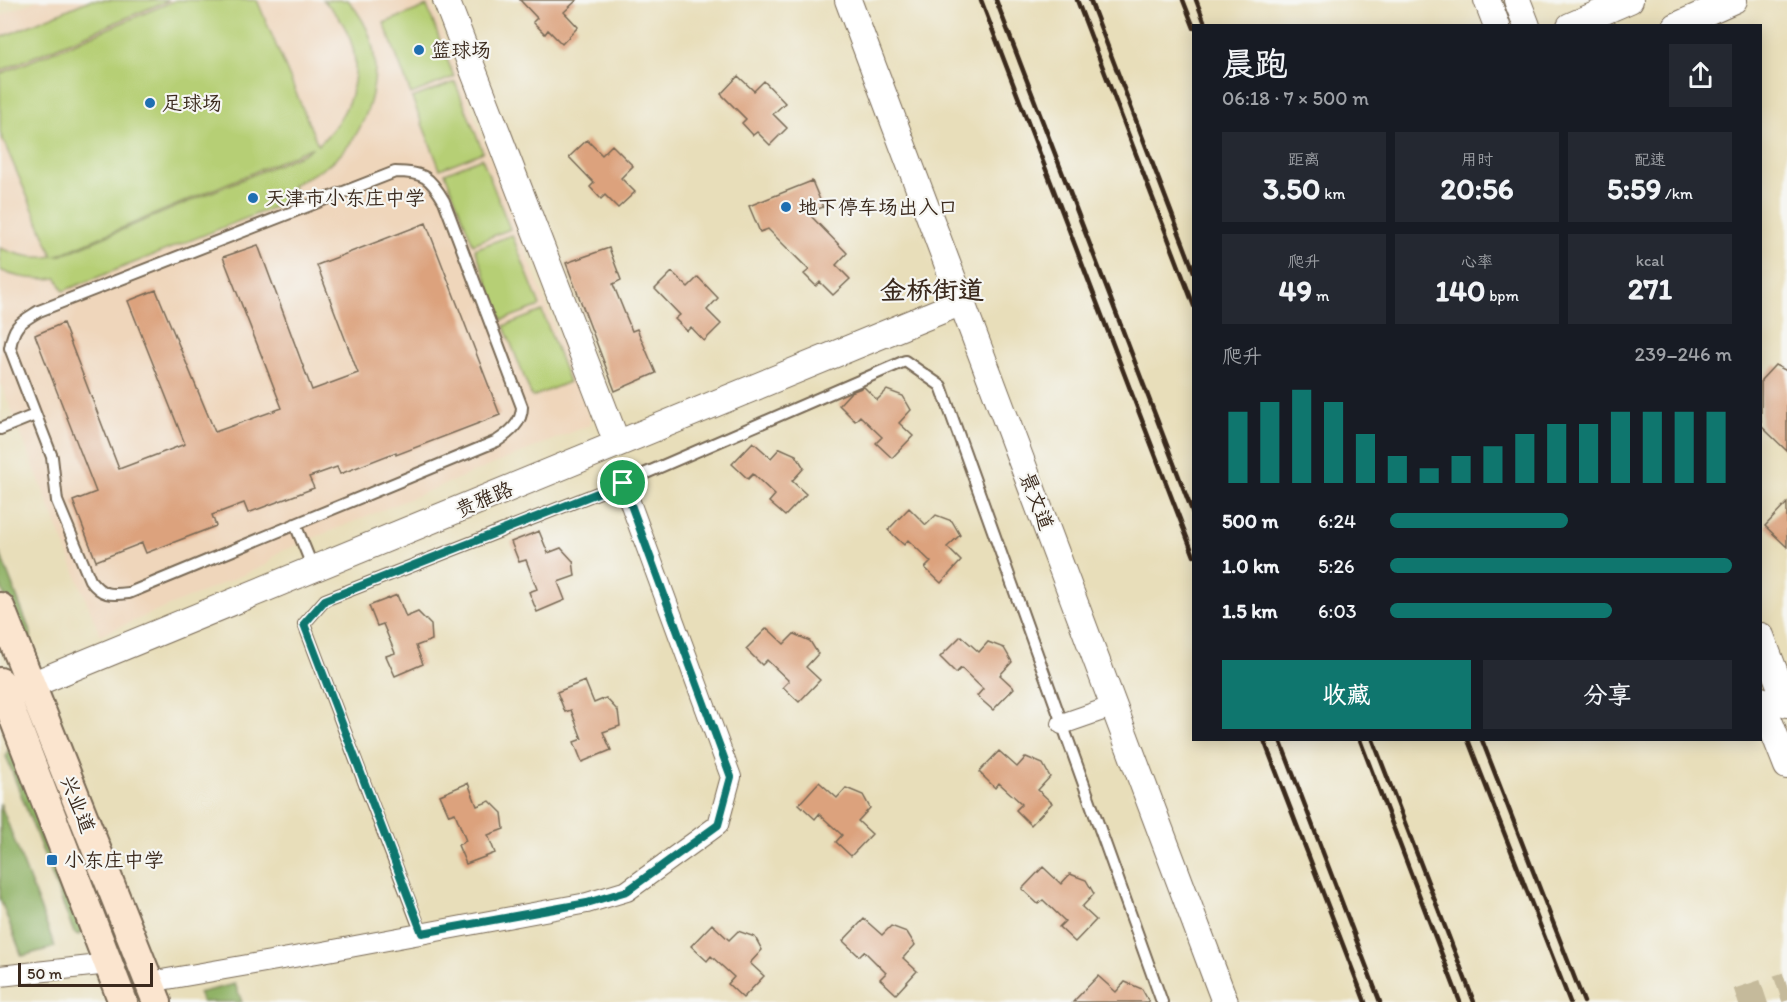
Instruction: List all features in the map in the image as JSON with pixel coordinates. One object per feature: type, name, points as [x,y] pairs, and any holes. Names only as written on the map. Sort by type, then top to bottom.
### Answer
[{"type":"main road","name":"兴业道","points":[[0,607],[12,688],[123,1002]]},
{"type":"main road","name":"兴业道","points":[[12,688],[153,992]]},
{"type":"street","points":[[446,0],[617,443]]},
{"type":"street","name":"景文道","points":[[848,0],[1225,1002]]},
{"type":"street","points":[[1487,0],[1496,24]]},
{"type":"street","points":[[1517,0],[1526,24]]},
{"type":"street","points":[[1575,24],[1630,0]]},
{"type":"street","points":[[1680,24],[1734,0]]},
{"type":"street","name":"贵雅路","points":[[12,688],[314,570],[962,302]]},
{"type":"street","points":[[153,992],[422,933],[587,903],[627,891],[718,825],[731,777],[623,483]]},
{"type":"street","points":[[1762,639],[1787,704]]},
{"type":"street","points":[[1762,703],[1787,766]]},
{"type":"street","points":[[1062,724],[1114,706]]},
{"type":"street","points":[[0,976],[108,964]]},
{"type":"lane","points":[[395,172],[410,172],[424,176],[435,185],[444,201],[522,407],[522,415],[517,424],[497,441],[295,524],[129,593],[107,594],[97,589],[90,580],[57,501],[52,457],[10,348],[12,334],[20,323],[39,311],[395,172]]},
{"type":"lane","points":[[422,933],[304,624],[325,600],[623,483],[905,361],[941,386],[1162,1002]]},
{"type":"lane","points":[[0,429],[35,415]]},
{"type":"lane","points":[[295,524],[314,570]]},
{"type":"shaded area","name":"天津市小东庄中学","points":[[37,0],[430,0],[592,424],[277,553],[266,565],[100,635],[0,381],[0,16]]},
{"type":"green space","points":[[90,0],[169,0],[0,71],[0,38]]},
{"type":"green space","name":"足球场","points":[[176,0],[257,0],[318,145],[333,129],[344,111],[352,92],[355,73],[354,54],[348,35],[338,17],[323,0],[348,0],[355,9],[365,24],[371,40],[375,71],[370,102],[358,131],[334,161],[292,185],[297,198],[63,291],[57,278],[28,278],[0,270],[0,248],[26,256],[53,256],[0,133],[0,74]],"holes":[[[313,147],[305,153],[62,255],[56,256]]]},
{"type":"green space","name":"篮球场","points":[[427,6],[454,77],[411,94],[384,23]]},
{"type":"green space","name":"篮球场","points":[[455,82],[483,152],[440,169],[412,98]]},
{"type":"green space","points":[[482,158],[510,229],[473,244],[445,173]]},
{"type":"green space","points":[[512,235],[540,306],[502,320],[475,249]]},
{"type":"green space","points":[[542,311],[569,382],[532,397],[504,326]]},
{"type":"green space","points":[[0,553],[31,634],[29,643],[21,638],[0,584]]},
{"type":"green space","points":[[8,750],[14,752],[83,930],[79,935],[74,933],[6,756]]},
{"type":"green space","points":[[0,803],[55,947],[22,956],[0,899]]},
{"type":"green space","points":[[235,984],[242,1002],[202,1002],[198,993]]},
{"type":"building","points":[[520,0],[577,0],[564,12],[578,27],[562,44],[548,30],[545,34],[533,22],[537,18]]},
{"type":"building","points":[[738,76],[754,91],[764,81],[785,103],[773,114],[787,128],[770,145],[757,132],[753,135],[742,123],[746,119],[721,94]]},
{"type":"building","points":[[587,140],[602,155],[612,145],[633,166],[621,178],[635,192],[618,208],[605,195],[601,199],[590,187],[594,183],[569,157]]},
{"type":"building","points":[[812,181],[823,207],[808,213],[847,253],[836,265],[850,279],[833,295],[820,282],[816,286],[804,274],[809,270],[768,229],[760,232],[749,206]]},
{"type":"building","points":[[426,223],[500,415],[340,474],[337,467],[309,477],[314,488],[248,513],[244,503],[212,515],[216,526],[146,553],[142,543],[96,561],[73,501],[96,492],[35,335],[63,323],[119,469],[185,444],[128,301],[156,290],[215,432],[282,408],[223,257],[258,245],[312,390],[358,373],[317,265]]},
{"type":"building","points":[[609,248],[621,280],[613,284],[632,331],[637,329],[656,373],[615,391],[566,263]]},
{"type":"building","points":[[672,272],[688,287],[698,277],[718,298],[707,310],[721,324],[704,341],[691,327],[687,331],[675,319],[680,315],[655,289]]},
{"type":"building","points":[[1775,365],[1787,371],[1787,451],[1762,427],[1762,379]]},
{"type":"building","points":[[864,387],[877,400],[887,390],[903,396],[911,410],[899,423],[913,436],[892,458],[876,443],[882,437],[860,416],[855,421],[839,405],[851,392]]},
{"type":"building","points":[[753,442],[771,458],[780,448],[796,455],[804,468],[792,481],[806,494],[785,516],[769,502],[775,495],[753,474],[748,479],[732,464]]},
{"type":"building","points":[[1787,503],[1787,547],[1765,526]]},
{"type":"building","points":[[909,508],[926,525],[936,515],[952,521],[960,535],[947,547],[961,561],[941,583],[925,568],[931,562],[908,540],[904,545],[888,530]]},
{"type":"building","points":[[539,531],[548,553],[561,548],[573,561],[575,576],[558,582],[565,600],[537,612],[529,592],[537,589],[526,560],[519,562],[511,542]]},
{"type":"building","points":[[397,595],[406,617],[418,612],[431,625],[432,640],[416,646],[423,664],[395,676],[386,656],[395,653],[383,624],[377,626],[369,606]]},
{"type":"building","points":[[767,628],[784,644],[794,634],[810,641],[818,654],[806,667],[820,680],[799,702],[783,687],[789,681],[767,660],[762,665],[746,649]]},
{"type":"building","points":[[961,636],[979,652],[988,642],[1004,648],[1012,662],[1000,675],[1014,688],[993,710],[977,696],[983,689],[961,668],[956,673],[940,657]]},
{"type":"building","points":[[585,681],[594,703],[606,698],[618,711],[620,726],[603,732],[611,750],[582,762],[574,742],[582,739],[571,710],[565,712],[557,692]]},
{"type":"building","points":[[999,751],[1017,767],[1026,757],[1043,764],[1050,777],[1038,790],[1052,803],[1031,825],[1016,810],[1022,804],[999,783],[995,788],[979,772]]},
{"type":"building","points":[[819,782],[837,798],[846,788],[863,795],[870,808],[858,821],[872,834],[851,856],[836,842],[842,835],[819,814],[815,819],[799,804]]},
{"type":"building","points":[[468,783],[477,806],[490,801],[502,813],[504,829],[488,835],[495,853],[466,864],[458,845],[466,841],[455,813],[449,815],[440,795]]},
{"type":"building","points":[[1043,867],[1061,884],[1070,874],[1086,880],[1094,894],[1082,907],[1096,920],[1075,942],[1059,927],[1065,921],[1043,900],[1038,904],[1022,889]]},
{"type":"building","points":[[864,919],[882,935],[891,926],[907,932],[915,945],[903,958],[917,971],[896,994],[880,979],[886,973],[864,951],[859,956],[843,941]]},
{"type":"building","points":[[712,924],[729,940],[738,931],[755,937],[762,950],[750,963],[764,976],[743,998],[728,984],[734,977],[711,956],[707,961],[691,946]]},
{"type":"building","points":[[1098,976],[1116,992],[1125,982],[1142,989],[1149,1002],[1073,1002]]},
{"type":"tunnel","points":[[1738,1002],[1787,986]]},
{"type":"railway","points":[[981,0],[1192,551]]},
{"type":"railway","points":[[996,0],[1192,511]]},
{"type":"railway","points":[[1077,0],[1192,301]]},
{"type":"railway","points":[[1090,0],[1192,267]]},
{"type":"railway","points":[[1183,0],[1192,24]]},
{"type":"railway","points":[[1196,0],[1205,24]]},
{"type":"railway","points":[[1264,741],[1365,1002]]},
{"type":"railway","points":[[1280,741],[1380,1002]]},
{"type":"railway","points":[[1360,741],[1460,1002]]},
{"type":"railway","points":[[1373,741],[1474,1002]]},
{"type":"railway","points":[[1468,741],[1570,1002]]},
{"type":"railway","points":[[1482,741],[1584,1002]]},
{"type":"place","name":"篮球场","points":[[419,50]]},
{"type":"place","name":"足球场","points":[[150,103]]},
{"type":"place","name":"天津市小东庄中学","points":[[253,198]]},
{"type":"place","name":"地下停车场出入口","points":[[786,207]]},
{"type":"place","name":"小东庄中学","points":[[52,860]]},
{"type":"district","name":"金桥街道","points":[[932,290]]},
{"type":"route","points":[[623,483],[731,777],[718,825],[627,891],[587,903],[422,933],[304,624],[325,600],[623,483]]}]
